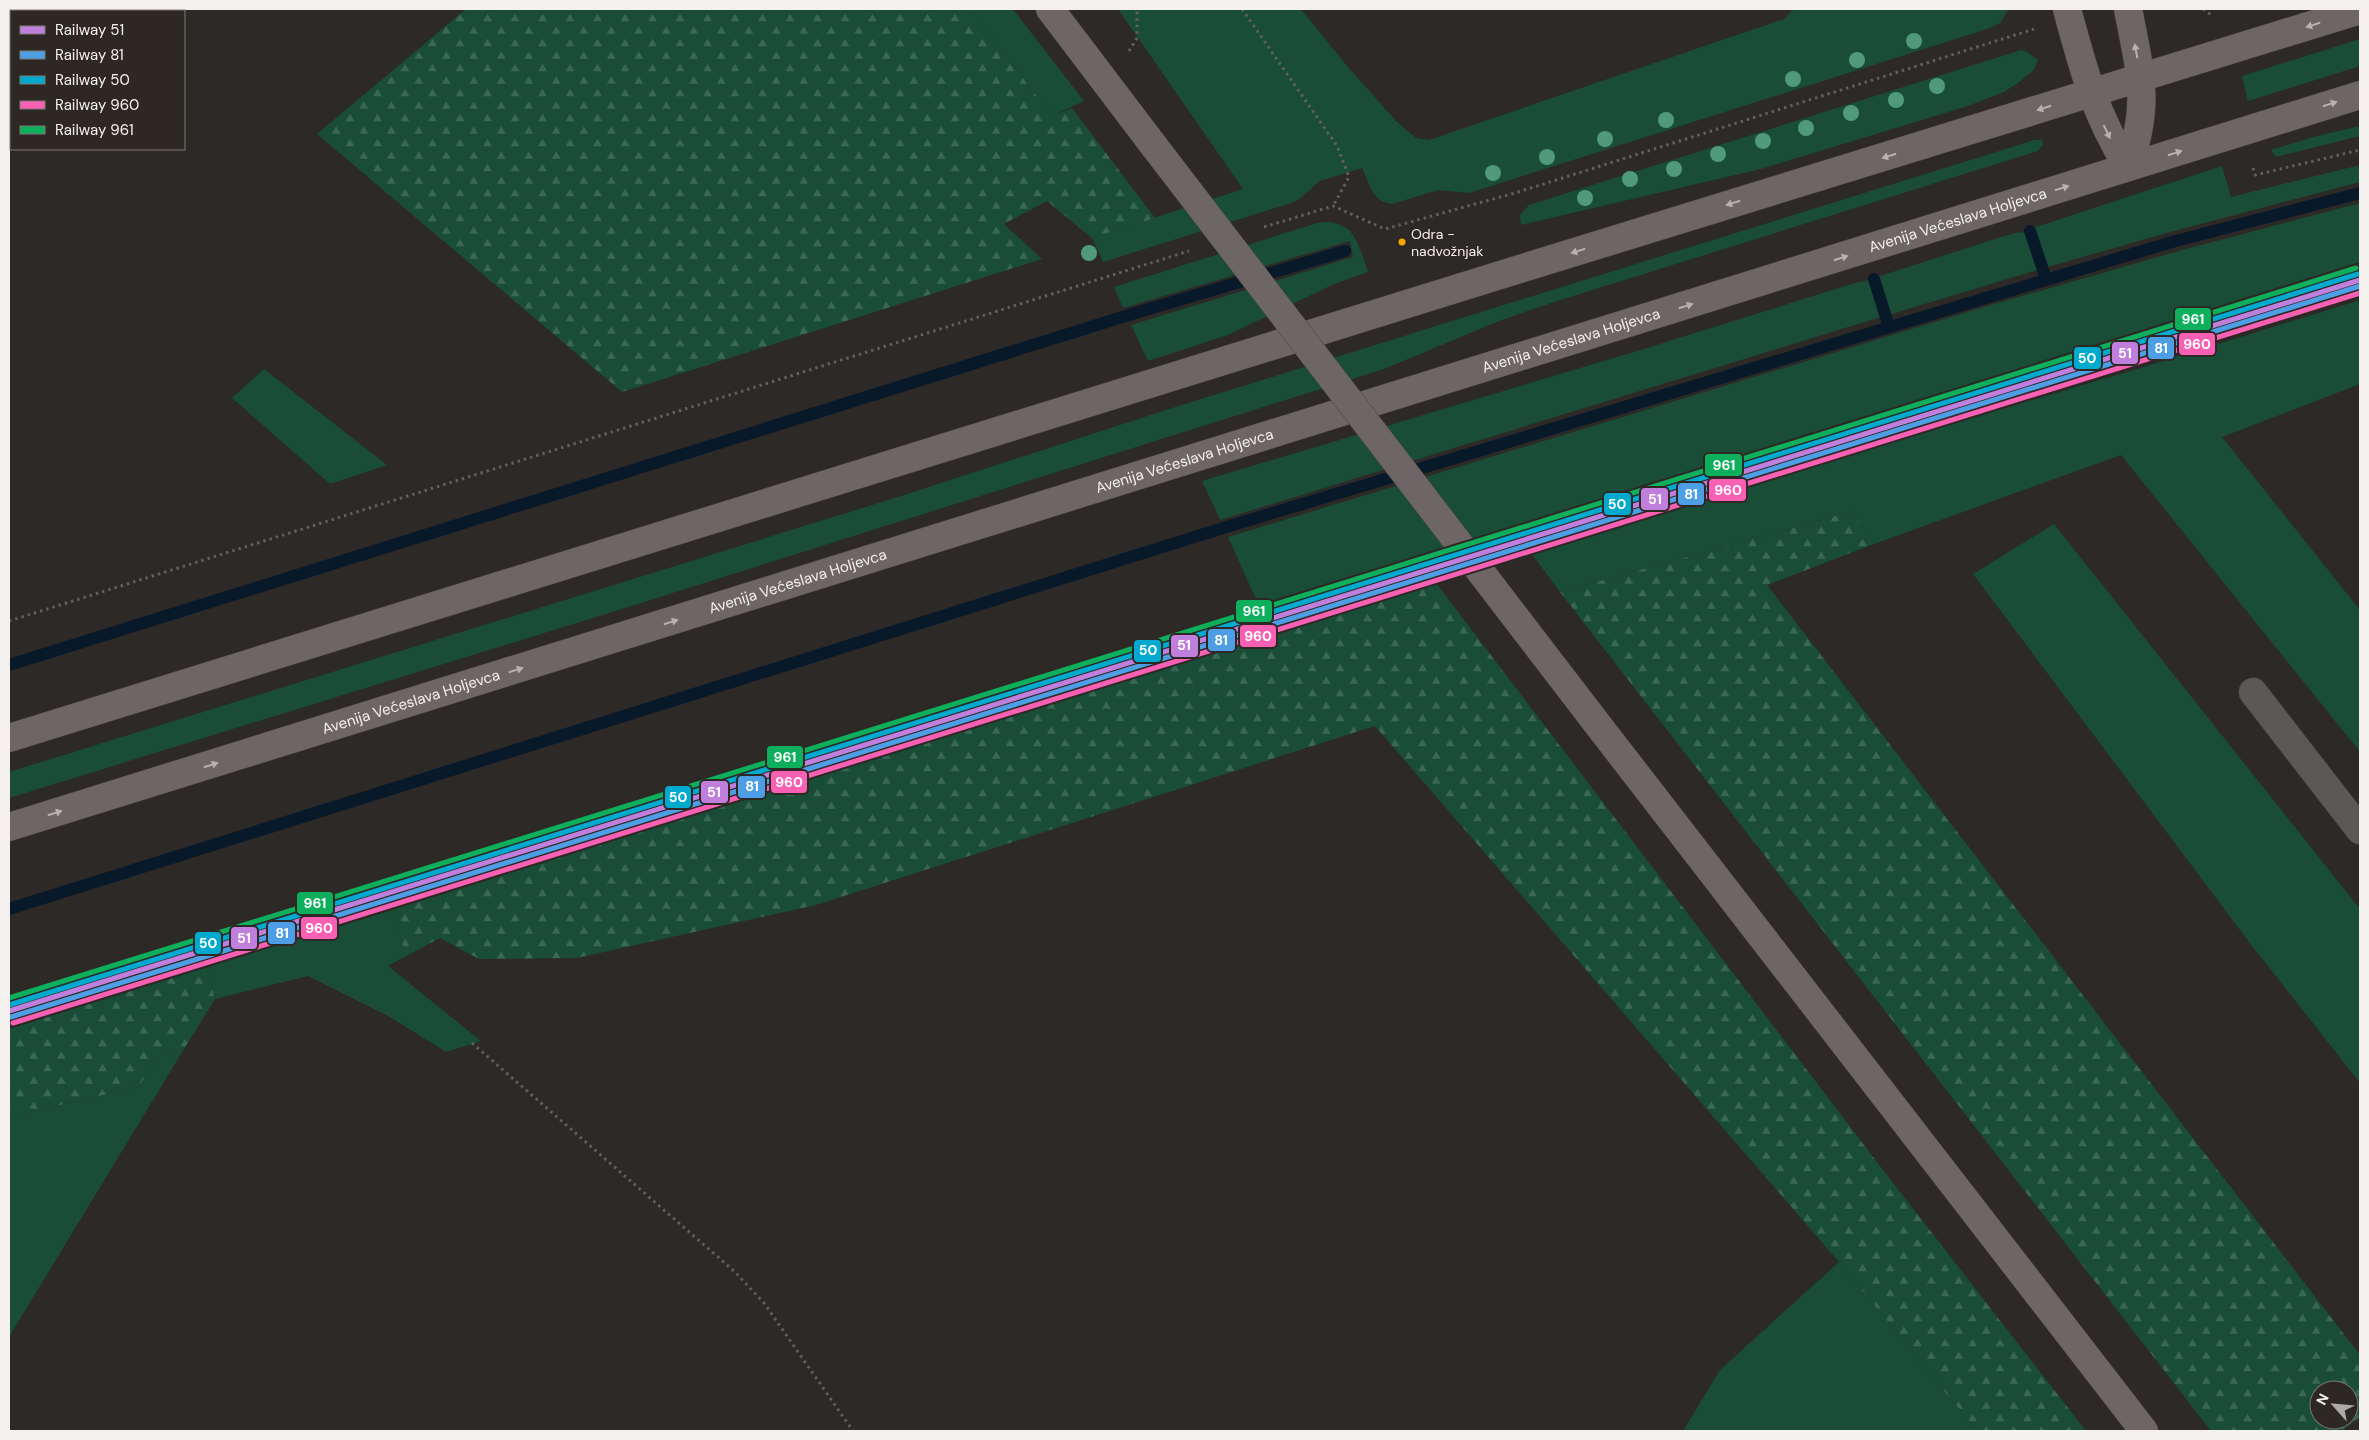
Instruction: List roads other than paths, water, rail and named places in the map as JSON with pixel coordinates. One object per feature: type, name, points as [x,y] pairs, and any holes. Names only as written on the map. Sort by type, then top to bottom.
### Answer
[{"type":"main road","points":[[1050,9],[1595,721],[2144,1431]]},
{"type":"main road","points":[[2128,9],[2143,96],[2141,122],[2128,167]]},
{"type":"main road","points":[[9,738],[1510,272],[2091,94],[2355,10]]},
{"type":"main road","points":[[2069,14],[2091,94],[2111,139],[2128,167]]},
{"type":"main road","name":"Avenija Većeslava Holjevca","points":[[9,827],[2360,95]]},
{"type":"lane","points":[[2253,692],[2360,830]]},
{"type":"waterway","points":[[9,909],[1223,528],[2172,242],[2360,193]]},
{"type":"waterway","points":[[2030,231],[2046,279]]},
{"type":"waterway","points":[[9,665],[1132,314],[1345,251]]},
{"type":"waterway","points":[[1874,279],[1889,327]]},
{"type":"rail line","name":"961","points":[[9,998],[2356,268]]},
{"type":"rail line","name":"50","points":[[9,1005],[2358,274]]},
{"type":"rail line","name":"51","points":[[9,1011],[2360,280]]},
{"type":"rail line","name":"81","points":[[11,1017],[2360,286]]},
{"type":"rail line","name":"960","points":[[13,1023],[2360,293]]},
{"type":"place","name":"Odra - nadvožnjak","points":[[1402,242]]}]
